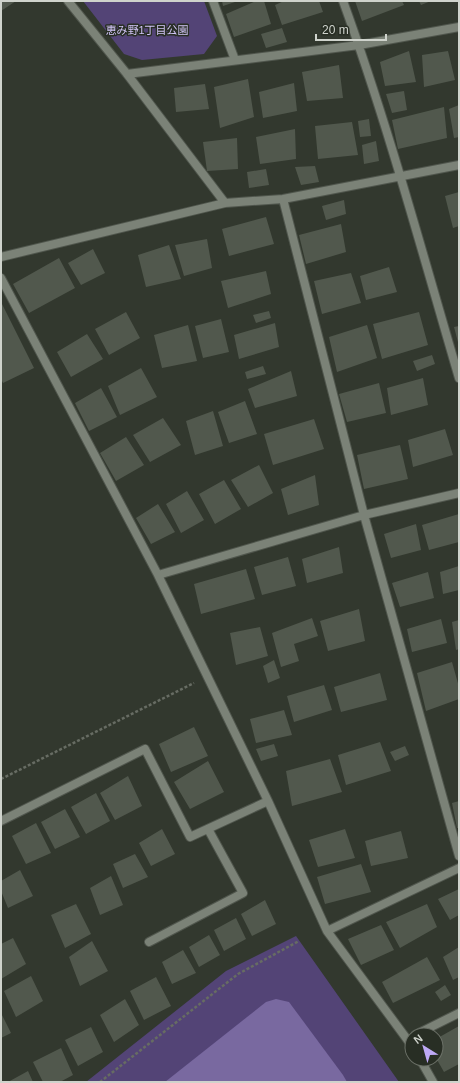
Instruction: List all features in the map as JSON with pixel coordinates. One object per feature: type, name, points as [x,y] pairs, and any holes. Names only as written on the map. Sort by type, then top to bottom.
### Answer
[{"type":"street","points":[[68,1],[127,74],[225,203]]},
{"type":"street","points":[[213,1],[235,60]]},
{"type":"street","points":[[344,1],[401,177],[459,378]]},
{"type":"street","points":[[127,74],[359,45],[459,27]]},
{"type":"street","points":[[1,257],[225,203],[283,199],[459,165]]},
{"type":"street","points":[[283,199],[364,515],[459,856]]},
{"type":"street","points":[[1,278],[158,575],[268,801],[327,931],[404,1029]]},
{"type":"street","points":[[158,575],[364,515],[459,493]]},
{"type":"street","points":[[1,821],[145,749],[190,837],[268,801]]},
{"type":"street","points":[[149,942],[242,893],[208,829]]},
{"type":"street","points":[[327,931],[459,868]]},
{"type":"street","points":[[434,1027],[459,1013]]},
{"type":"street","points":[[425,1067],[433,1082]]},
{"type":"path","points":[[1,779],[207,676]]},
{"type":"path","points":[[100,1082],[238,974],[299,941]]},
{"type":"green space","name":"恵み野1丁目公園","points":[[83,1],[204,1],[217,36],[204,54],[142,60],[124,54]]},
{"type":"green space","points":[[296,936],[399,1082],[86,1082],[226,971]]},
{"type":"shaded area","points":[[276,999],[289,1002],[347,1082],[165,1082],[266,1002]]},
{"type":"building","points":[[1,1],[16,1],[1,11]]},
{"type":"building","points":[[222,1],[238,1],[223,6]]},
{"type":"building","points":[[256,1],[264,1],[271,24],[234,37],[226,14]]},
{"type":"building","points":[[284,1],[319,1],[323,12],[282,25],[275,5]]},
{"type":"building","points":[[355,1],[402,1],[404,5],[362,21]]},
{"type":"building","points":[[419,1],[431,1],[421,5]]},
{"type":"building","points":[[282,28],[287,42],[266,48],[261,34]]},
{"type":"building","points":[[409,51],[416,82],[385,86],[380,62]]},
{"type":"building","points":[[448,51],[455,80],[424,87],[422,55]]},
{"type":"building","points":[[339,65],[343,98],[307,101],[302,72]]},
{"type":"building","points":[[248,79],[254,117],[220,128],[214,87]]},
{"type":"building","points":[[294,83],[297,111],[263,118],[259,92]]},
{"type":"building","points":[[205,84],[209,109],[176,112],[174,88]]},
{"type":"building","points":[[404,91],[407,110],[392,113],[386,94]]},
{"type":"building","points":[[459,105],[459,137],[454,138],[449,109]]},
{"type":"building","points":[[444,107],[447,138],[398,149],[392,120]]},
{"type":"building","points":[[369,119],[371,136],[360,137],[358,121]]},
{"type":"building","points":[[352,122],[358,155],[318,159],[315,126]]},
{"type":"building","points":[[295,129],[296,159],[260,164],[256,137]]},
{"type":"building","points":[[237,138],[238,169],[207,171],[203,142]]},
{"type":"building","points":[[376,141],[379,161],[364,164],[362,145]]},
{"type":"building","points":[[315,166],[319,182],[301,185],[295,167]]},
{"type":"building","points":[[266,169],[269,185],[249,188],[247,172]]},
{"type":"building","points":[[459,192],[459,226],[453,228],[445,196]]},
{"type":"building","points":[[344,200],[346,214],[326,220],[322,206]]},
{"type":"building","points":[[266,217],[274,244],[229,256],[222,229]]},
{"type":"building","points":[[341,224],[346,252],[306,264],[299,235]]},
{"type":"building","points":[[207,239],[212,268],[184,276],[175,245]]},
{"type":"building","points":[[169,245],[181,279],[146,287],[138,255]]},
{"type":"building","points":[[93,249],[105,273],[81,285],[68,263]]},
{"type":"building","points":[[59,258],[75,288],[29,313],[13,284]]},
{"type":"building","points":[[389,267],[397,292],[366,300],[360,276]]},
{"type":"building","points":[[266,271],[271,294],[228,308],[221,281]]},
{"type":"building","points":[[351,273],[361,303],[322,314],[314,281]]},
{"type":"building","points":[[1,302],[34,368],[3,383],[1,379]]},
{"type":"building","points":[[269,311],[271,318],[256,323],[253,315]]},
{"type":"building","points":[[126,312],[140,338],[109,355],[95,329]]},
{"type":"building","points":[[419,312],[428,345],[382,359],[373,324]]},
{"type":"building","points":[[221,319],[229,352],[203,358],[195,326]]},
{"type":"building","points":[[275,323],[279,347],[239,359],[234,335]]},
{"type":"building","points":[[188,325],[197,361],[162,368],[154,335]]},
{"type":"building","points":[[367,325],[377,358],[337,372],[329,337]]},
{"type":"building","points":[[459,326],[459,346],[454,327]]},
{"type":"building","points":[[87,334],[103,359],[71,377],[57,352]]},
{"type":"building","points":[[432,355],[435,364],[417,371],[413,361]]},
{"type":"building","points":[[263,366],[266,374],[247,379],[245,372]]},
{"type":"building","points":[[141,368],[157,397],[120,415],[108,386]]},
{"type":"building","points":[[291,371],[297,396],[255,408],[248,389]]},
{"type":"building","points":[[423,378],[428,405],[391,415],[387,388]]},
{"type":"building","points":[[379,383],[386,413],[347,422],[339,394]]},
{"type":"building","points":[[101,388],[117,417],[89,431],[75,403]]},
{"type":"building","points":[[245,401],[257,434],[229,443],[218,412]]},
{"type":"building","points":[[213,411],[223,446],[195,455],[186,421]]},
{"type":"building","points":[[163,418],[181,445],[150,462],[133,435]]},
{"type":"building","points":[[314,419],[324,449],[273,465],[264,434]]},
{"type":"building","points":[[445,429],[453,455],[413,467],[408,440]]},
{"type":"building","points":[[126,437],[144,465],[116,481],[100,453]]},
{"type":"building","points":[[400,445],[408,479],[364,489],[357,455]]},
{"type":"building","points":[[259,465],[273,493],[248,507],[231,480]]},
{"type":"building","points":[[315,475],[319,505],[288,515],[281,489]]},
{"type":"building","points":[[224,480],[241,509],[215,524],[199,494]]},
{"type":"building","points":[[187,491],[204,520],[181,533],[166,504]]},
{"type":"building","points":[[158,504],[175,532],[151,544],[136,518]]},
{"type":"building","points":[[459,514],[459,542],[429,550],[422,525]]},
{"type":"building","points":[[416,524],[421,550],[391,558],[384,534]]},
{"type":"building","points":[[339,547],[343,573],[307,583],[302,559]]},
{"type":"building","points":[[288,557],[296,586],[262,595],[254,567]]},
{"type":"building","points":[[459,566],[459,590],[443,594],[440,572]]},
{"type":"building","points":[[246,569],[255,599],[201,614],[194,584]]},
{"type":"building","points":[[428,572],[434,598],[400,607],[392,583]]},
{"type":"building","points":[[359,609],[365,641],[328,651],[320,621]]},
{"type":"building","points":[[312,618],[318,636],[294,644],[299,661],[281,667],[272,633]]},
{"type":"building","points":[[441,619],[447,643],[412,652],[407,629]]},
{"type":"building","points":[[459,620],[459,649],[456,650],[452,622]]},
{"type":"building","points":[[260,627],[268,656],[236,665],[230,633]]},
{"type":"building","points":[[274,660],[280,678],[268,683],[263,666]]},
{"type":"building","points":[[452,662],[459,687],[459,699],[426,711],[417,673]]},
{"type":"building","points":[[380,673],[387,700],[341,712],[334,687]]},
{"type":"building","points":[[324,685],[332,710],[294,722],[287,696]]},
{"type":"building","points":[[284,710],[292,735],[256,743],[250,719]]},
{"type":"building","points":[[194,727],[208,756],[171,772],[159,744]]},
{"type":"building","points":[[380,742],[391,771],[346,785],[338,755]]},
{"type":"building","points":[[274,744],[278,756],[261,761],[256,749]]},
{"type":"building","points":[[405,746],[409,755],[395,761],[390,752]]},
{"type":"building","points":[[330,759],[342,792],[292,806],[286,771]]},
{"type":"building","points":[[208,761],[224,792],[190,809],[174,782]]},
{"type":"building","points":[[128,776],[142,806],[115,820],[100,793]]},
{"type":"building","points":[[96,793],[110,821],[86,834],[71,807]]},
{"type":"building","points":[[459,801],[459,828],[457,828],[452,803]]},
{"type":"building","points":[[65,809],[80,837],[55,849],[41,822]]},
{"type":"building","points":[[36,823],[51,853],[26,864],[12,836]]},
{"type":"building","points":[[162,829],[175,854],[151,866],[139,843]]},
{"type":"building","points":[[345,829],[355,858],[318,867],[309,840]]},
{"type":"building","points":[[401,831],[408,858],[371,866],[365,841]]},
{"type":"building","points":[[135,854],[148,877],[123,888],[113,864]]},
{"type":"building","points":[[361,864],[371,892],[325,904],[317,877]]},
{"type":"building","points":[[20,870],[33,896],[8,908],[1,891],[1,881]]},
{"type":"building","points":[[111,876],[123,905],[100,915],[90,888]]},
{"type":"building","points":[[459,889],[459,915],[450,920],[438,899]]},
{"type":"building","points":[[265,900],[276,924],[252,936],[241,914]]},
{"type":"building","points":[[76,904],[91,934],[65,948],[51,915]]},
{"type":"building","points":[[427,904],[437,927],[400,948],[386,922]]},
{"type":"building","points":[[236,918],[246,939],[224,951],[214,930]]},
{"type":"building","points":[[381,925],[394,950],[361,965],[348,939]]},
{"type":"building","points":[[209,935],[220,955],[199,967],[189,947]]},
{"type":"building","points":[[13,938],[26,964],[1,979],[1,944]]},
{"type":"building","points":[[92,941],[108,971],[80,986],[69,957]]},
{"type":"building","points":[[459,947],[459,977],[453,980],[443,957]]},
{"type":"building","points":[[183,950],[196,973],[172,984],[162,962]]},
{"type":"building","points":[[427,957],[440,980],[393,1003],[382,982]]},
{"type":"building","points":[[31,976],[43,1001],[16,1017],[4,991]]},
{"type":"building","points":[[156,977],[171,1006],[144,1020],[130,991]]},
{"type":"building","points":[[445,985],[451,995],[441,1001],[435,992]]},
{"type":"building","points":[[125,999],[139,1025],[114,1042],[100,1015]]},
{"type":"building","points":[[1,1013],[11,1033],[1,1038]]},
{"type":"building","points":[[459,1026],[459,1064],[444,1072],[441,1067],[444,1067],[444,1034]]},
{"type":"building","points":[[91,1027],[103,1052],[78,1066],[65,1040]]},
{"type":"building","points":[[61,1048],[73,1075],[60,1082],[43,1082],[33,1062]]},
{"type":"building","points":[[28,1071],[33,1082],[8,1082]]}]
